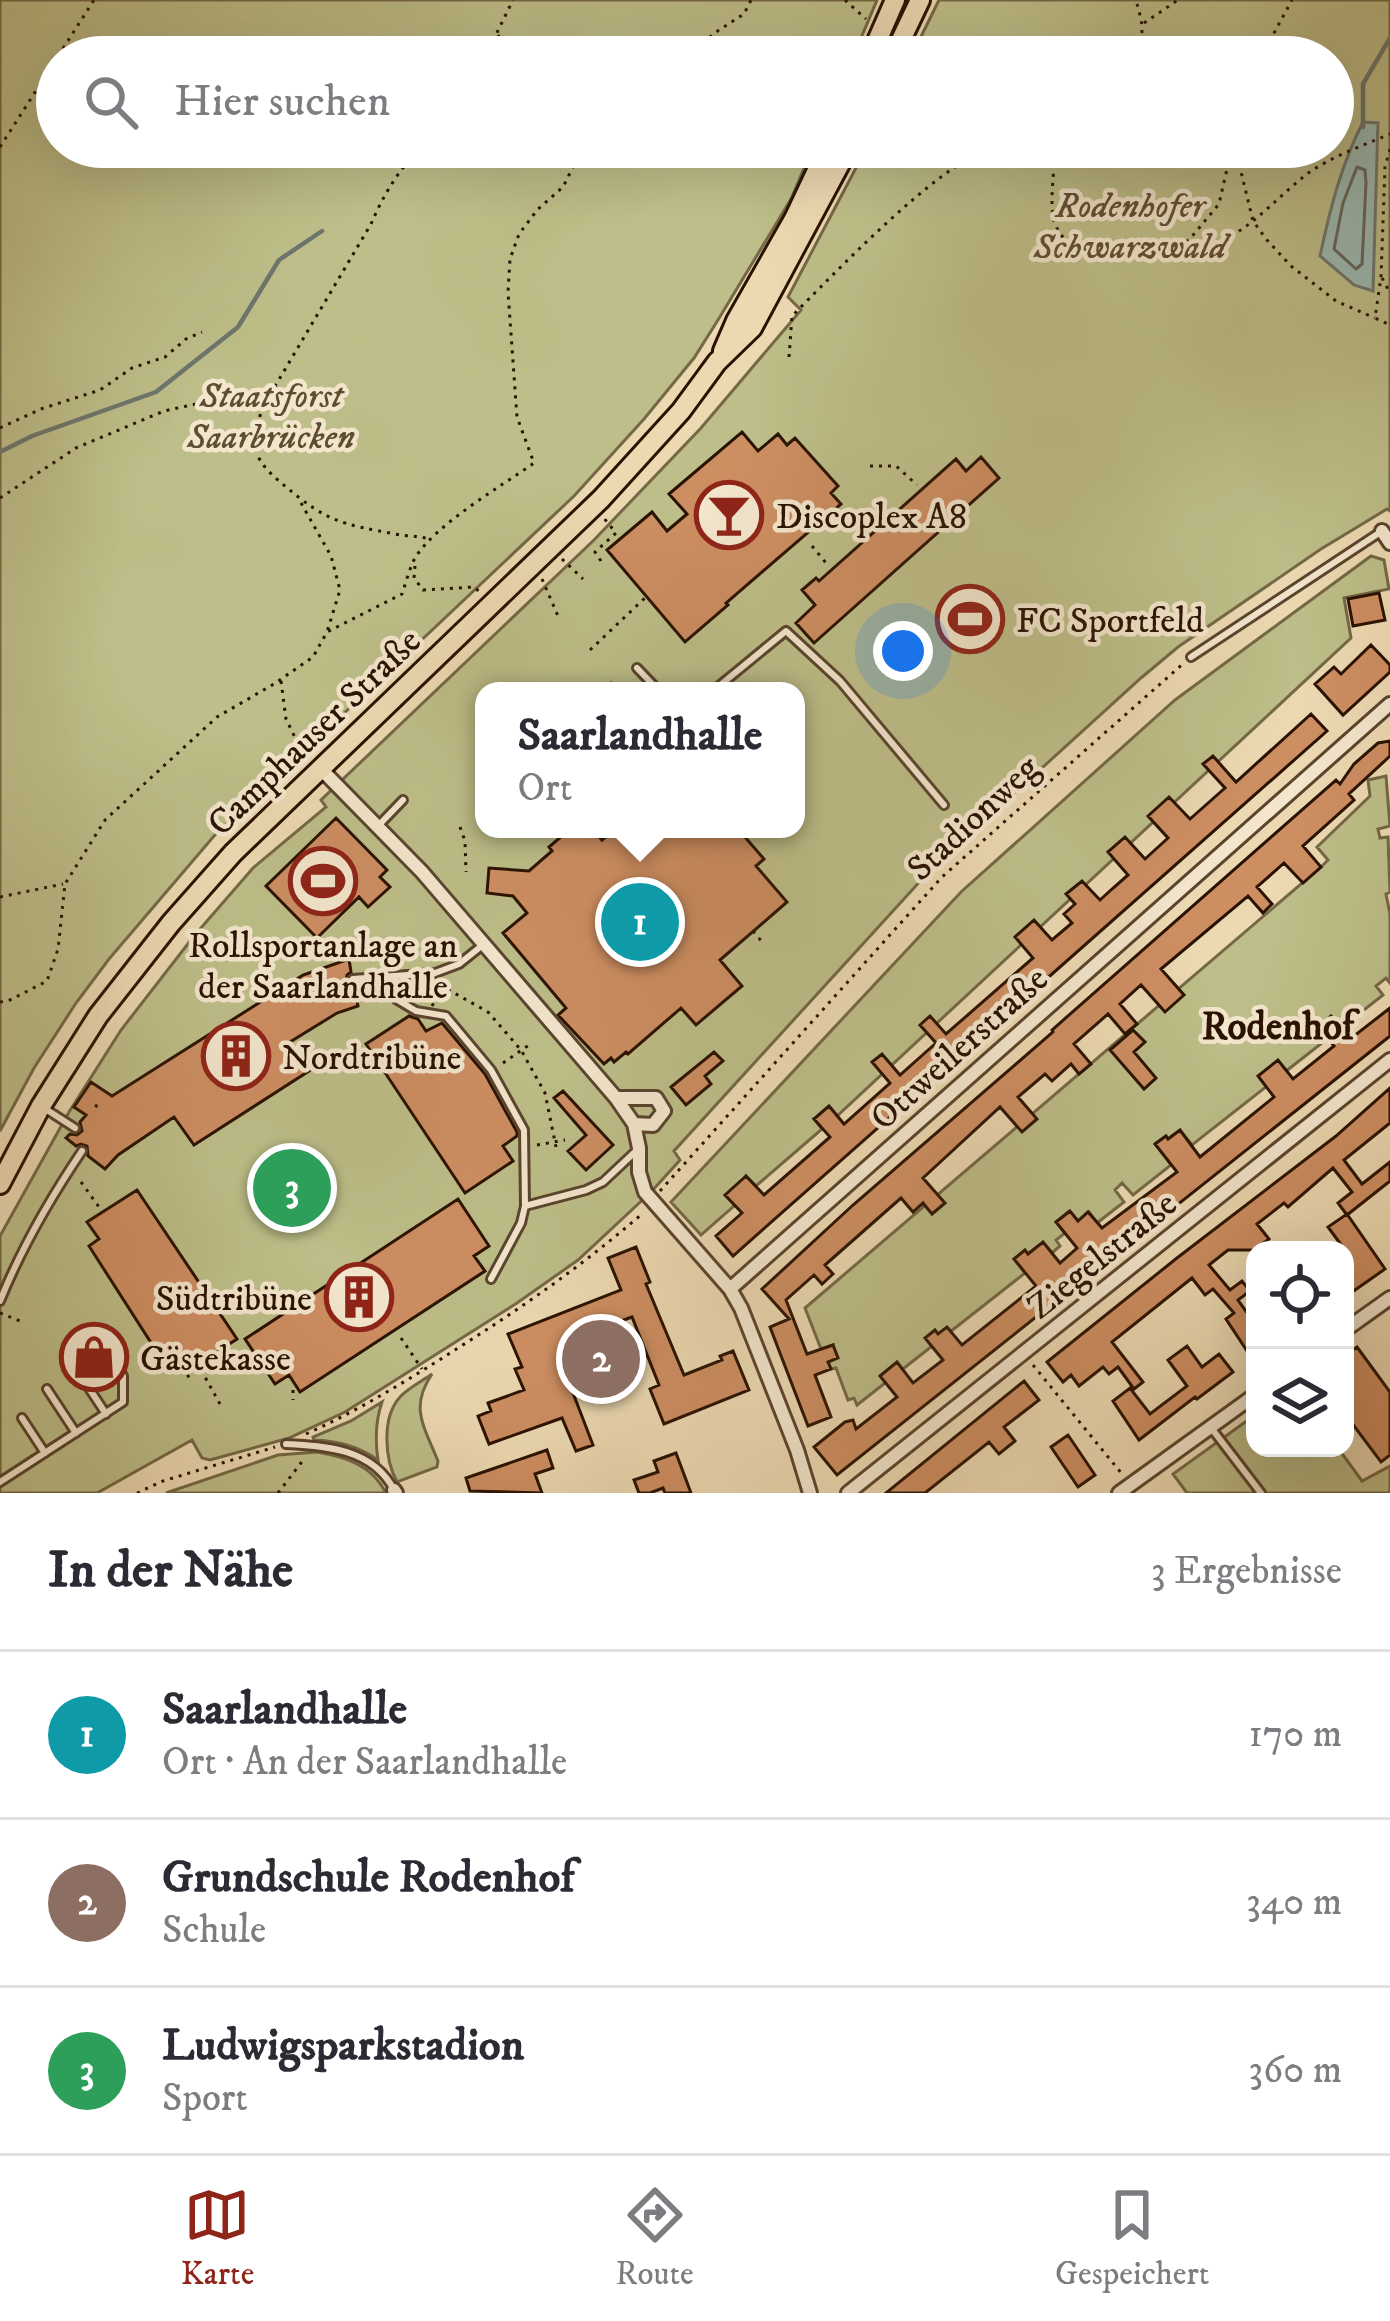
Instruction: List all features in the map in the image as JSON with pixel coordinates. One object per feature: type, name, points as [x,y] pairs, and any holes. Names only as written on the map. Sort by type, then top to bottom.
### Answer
[{"type":"main road","points":[[879,36],[895,0]]},
{"type":"main road","points":[[903,36],[920,0]]},
{"type":"main road","name":"Camphauser Straße","points":[[718,362],[818,168]]},
{"type":"main road","name":"Camphauser Straße","points":[[0,1184],[41,1106],[98,1016],[233,853],[551,548],[634,464],[752,328],[838,168]]},
{"type":"street","name":"Ottweilerstraße","points":[[730,1288],[1390,704]]},
{"type":"street","points":[[321,769],[422,872],[634,1124],[639,1172],[652,1202],[730,1288],[741,1307],[810,1493]]},
{"type":"street","name":"Ziegelstraße","points":[[848,1493],[1390,1060]]},
{"type":"street","points":[[616,1098],[656,1098],[664,1111],[653,1125],[634,1124]]},
{"type":"street","points":[[1354,1324],[1390,1298]]},
{"type":"street","points":[[1119,1493],[1246,1402]]},
{"type":"lane","points":[[1191,657],[1386,537]]},
{"type":"lane","points":[[724,682],[786,631],[840,681],[944,805]]},
{"type":"lane","points":[[638,668],[650,682]]},
{"type":"lane","points":[[378,826],[403,800]]},
{"type":"lane","points":[[353,979],[435,973],[459,964],[484,944]]},
{"type":"lane","points":[[394,976],[396,999],[416,1010],[446,1016],[491,1070],[524,1130],[521,1223],[491,1279]]},
{"type":"lane","points":[[41,1106],[75,1128]]},
{"type":"lane","points":[[524,1206],[603,1182],[639,1148]]},
{"type":"lane","points":[[0,1301],[42,1210],[82,1151]]},
{"type":"lane","points":[[0,1482],[123,1402],[124,1376],[105,1347]]},
{"type":"lane","points":[[80,1373],[106,1414]]},
{"type":"lane","points":[[47,1389],[76,1433]]},
{"type":"lane","points":[[22,1418],[45,1453]]},
{"type":"lane","points":[[1211,1427],[1262,1493]]},
{"type":"lane","points":[[286,1444],[361,1456],[386,1474],[395,1491]]},
{"type":"path","points":[[71,36],[94,0]]},
{"type":"path","points":[[497,34],[513,0]]},
{"type":"path","points":[[711,36],[744,14],[752,0]]},
{"type":"path","points":[[844,0],[883,28]]},
{"type":"path","points":[[1136,0],[1142,36]]},
{"type":"path","points":[[1143,24],[1178,0]]},
{"type":"path","points":[[1272,36],[1292,0]]},
{"type":"path","points":[[0,147],[36,91]]},
{"type":"path","points":[[1354,149],[1390,134]]},
{"type":"path","points":[[1375,318],[1390,149]]},
{"type":"path","points":[[0,497],[76,448],[164,411],[206,402],[259,404],[274,388],[382,199],[405,168]]},
{"type":"path","points":[[327,632],[402,594],[415,559],[431,540],[534,464],[517,417],[510,259],[520,234],[562,187],[572,168]]},
{"type":"path","points":[[789,357],[791,316],[899,212],[956,168]]},
{"type":"path","points":[[1055,168],[1054,219],[1069,245],[1097,257],[1156,257],[1214,245],[1318,168]]},
{"type":"path","points":[[1156,257],[1189,240],[1220,204],[1228,168]]},
{"type":"path","points":[[1238,168],[1252,221],[1291,266],[1336,301],[1388,323]]},
{"type":"path","points":[[1382,277],[1390,293]]},
{"type":"path","points":[[0,428],[100,390],[202,332]]},
{"type":"path","points":[[259,404],[256,452],[269,473],[297,496],[341,524],[431,540]]},
{"type":"path","points":[[870,466],[896,466],[916,484]]},
{"type":"path","points":[[0,1002],[47,981],[58,950],[65,884],[105,820],[217,717],[313,657],[327,632],[340,590],[331,556],[297,496]]},
{"type":"path","points":[[602,561],[595,553],[616,533]]},
{"type":"path","points":[[812,547],[826,563]]},
{"type":"path","points":[[551,548],[583,579]]},
{"type":"path","points":[[415,559],[414,578],[423,590],[474,587],[492,604]]},
{"type":"path","points":[[535,564],[558,616]]},
{"type":"path","points":[[590,650],[647,596]]},
{"type":"path","name":"Stadionweg","points":[[137,1493],[286,1444],[348,1416],[582,1265],[652,1202],[942,877],[1191,657]]},
{"type":"path","points":[[280,679],[286,719],[304,756]]},
{"type":"path","points":[[460,826],[466,872]]},
{"type":"path","points":[[0,897],[65,884]]},
{"type":"path","points":[[753,931],[764,944]]},
{"type":"path","points":[[431,1006],[441,986],[488,1012],[521,1050],[545,1093],[555,1145]]},
{"type":"path","points":[[498,1066],[529,1045]]},
{"type":"path","points":[[533,1146],[565,1141]]},
{"type":"path","points":[[81,1182],[99,1207]]},
{"type":"path","points":[[0,1313],[25,1323]]},
{"type":"path","points":[[401,1338],[423,1371]]},
{"type":"path","points":[[1028,1359],[1123,1476]]},
{"type":"path","points":[[187,1377],[200,1368],[220,1404]]},
{"type":"path","points":[[293,1390],[293,1400]]},
{"type":"path","points":[[278,1493],[303,1462]]},
{"type":"green space","name":"Staatsforst Saarbrücken","points":[[0,0],[877,0],[862,36],[36,36],[36,168],[804,168],[791,199],[694,358],[644,419],[574,496],[214,836],[76,1003],[0,1131]]},
{"type":"green space","name":"Rodenhofer Schwarzwald","points":[[939,0],[1390,0],[1390,511],[1321,549],[1178,647],[934,866],[674,1151],[680,1160],[578,1260],[345,1412],[289,1438],[210,1460],[202,1458],[192,1440],[97,1493],[0,1493],[0,1236],[121,1030],[253,868],[326,807],[321,800],[594,540],[701,428],[801,310],[788,297],[856,168],[1354,168],[1354,36],[921,36]]},
{"type":"green space","points":[[1371,556],[1384,560],[1389,589],[1344,598],[1351,638],[837,1116],[814,1119],[822,1129],[756,1186],[746,1176],[735,1205],[701,1235],[671,1202],[961,892],[1175,700]]},
{"type":"green space","points":[[1386,776],[1390,826],[1378,829],[1380,838],[1388,837],[1390,892],[1386,894],[1390,983],[1386,978],[1376,986],[1383,995],[1192,1145],[1180,1130],[1172,1136],[1182,1157],[1166,1136],[1156,1143],[1171,1165],[1133,1195],[1122,1183],[1115,1190],[1124,1202],[1097,1223],[1089,1212],[1078,1221],[1069,1211],[1056,1222],[1065,1233],[1056,1240],[1060,1246],[1052,1253],[1043,1242],[1028,1254],[1024,1251],[1014,1259],[1025,1273],[857,1405],[854,1398],[848,1400],[836,1368],[831,1369],[828,1362],[833,1345],[821,1349],[805,1308],[1321,867],[1328,860],[1317,847],[1370,796],[1368,780]]},
{"type":"green space","points":[[432,1374],[420,1407],[437,1467],[397,1482],[388,1451],[390,1416],[403,1394]]},
{"type":"green space","points":[[382,1402],[376,1431],[378,1460],[348,1445],[314,1440],[313,1437]]},
{"type":"green space","points":[[1246,1421],[1246,1457],[1345,1457],[1362,1481],[1390,1466],[1390,1493],[1187,1493],[1173,1474]]},
{"type":"green space","points":[[317,1452],[357,1464],[386,1493],[166,1493],[278,1455]]},
{"type":"water","points":[[1363,122],[1378,123],[1373,291],[1354,285],[1320,256],[1343,168],[1354,168],[1354,141]]},
{"type":"building","points":[[742,432],[758,451],[778,434],[787,445],[795,438],[838,486],[831,493],[841,504],[685,642],[607,550],[652,512],[667,531],[687,514],[669,494]]},
{"type":"building","points":[[981,457],[999,478],[814,643],[796,623],[815,605],[802,590],[816,578],[819,581],[956,459],[966,471]]},
{"type":"building","points":[[1379,593],[1385,620],[1353,626],[1348,599]]},
{"type":"building","points":[[1371,645],[1390,665],[1390,672],[1343,715],[1315,684],[1334,667],[1341,674]]},
{"type":"building","points":[[1311,714],[1327,731],[733,1256],[716,1236],[742,1213],[725,1195],[746,1176],[764,1195],[830,1137],[814,1119],[829,1106],[844,1124],[890,1083],[872,1062],[882,1054],[900,1075],[936,1043],[920,1025],[930,1016],[946,1034],[1033,958],[1015,937],[1034,920],[1052,940],[1072,923],[1064,914],[1075,904],[1066,894],[1082,881],[1100,900],[1128,875],[1108,852],[1125,837],[1145,859],[1168,838],[1148,816],[1169,797],[1190,819],[1225,788],[1203,764],[1213,756],[1236,782]]},
{"type":"building","points":[[1390,741],[1390,756],[1349,794],[1354,800],[1303,846],[1321,867],[1303,883],[1284,863],[1257,887],[1272,904],[1263,913],[1248,896],[1161,969],[1184,995],[1165,1012],[1141,985],[1120,1004],[1137,1024],[1125,1034],[1108,1014],[1074,1044],[1091,1064],[1079,1074],[1071,1064],[1052,1081],[1045,1074],[1018,1097],[1037,1119],[1022,1132],[1000,1107],[923,1178],[945,1203],[932,1214],[923,1203],[913,1212],[901,1198],[825,1265],[833,1274],[822,1284],[814,1275],[786,1300],[807,1354],[833,1345],[838,1358],[828,1362],[831,1369],[815,1375],[831,1417],[808,1426],[770,1327],[789,1319],[762,1289],[1336,780],[1340,784],[1378,743]]},
{"type":"building","name":"Rollsportanlage an der Saarlandhalle","points":[[336,818],[387,870],[380,877],[390,887],[368,907],[359,897],[317,938],[266,886]]},
{"type":"building","points":[[560,838],[746,838],[764,859],[756,866],[787,902],[720,960],[742,986],[696,1025],[681,1008],[628,1054],[604,1064],[558,1015],[566,1008],[503,933],[527,913],[513,896],[487,893],[489,868],[529,871],[552,851],[549,847]]},
{"type":"building","name":"Nordtribüne","points":[[349,959],[351,972],[346,981],[354,986],[358,1006],[337,1013],[290,1042],[309,1071],[194,1145],[174,1117],[105,1169],[88,1156],[87,1146],[76,1146],[66,1138],[82,1131],[80,1122],[86,1115],[74,1107],[91,1082],[112,1096],[303,975]]},
{"type":"building","points":[[1390,1008],[1390,1036],[837,1475],[814,1447],[845,1422],[853,1420],[856,1429],[897,1397],[880,1376],[897,1362],[913,1383],[943,1360],[925,1338],[935,1330],[938,1334],[947,1327],[962,1345],[1036,1286],[1014,1259],[1043,1242],[1060,1263],[1077,1248],[1056,1222],[1070,1211],[1078,1221],[1088,1212],[1102,1228],[1177,1172],[1155,1144],[1180,1130],[1200,1157],[1274,1097],[1258,1076],[1278,1060],[1293,1079],[1334,1046],[1318,1026],[1331,1016],[1349,1040]]},
{"type":"building","points":[[409,1016],[418,1019],[426,1031],[442,1023],[485,1074],[517,1132],[503,1146],[513,1161],[465,1193],[366,1044]]},
{"type":"building","points":[[1133,1030],[1145,1042],[1134,1052],[1156,1078],[1144,1089],[1110,1050]]},
{"type":"building","points":[[714,1052],[723,1061],[705,1076],[711,1084],[686,1105],[671,1087]]},
{"type":"building","points":[[1390,1088],[1390,1123],[1344,1160],[1362,1184],[1390,1162],[1390,1181],[1347,1215],[1338,1203],[1352,1192],[1333,1168],[1288,1207],[1284,1203],[1257,1224],[1269,1239],[1246,1241],[1246,1250],[1228,1250],[1209,1265],[1230,1290],[1242,1281],[1246,1286],[1246,1294],[1238,1300],[1246,1311],[1246,1349],[1226,1319],[1234,1313],[1213,1289],[1205,1295],[1192,1278],[1112,1342],[1143,1382],[1134,1389],[1118,1367],[1109,1374],[1103,1367],[1079,1386],[1071,1375],[1063,1382],[1047,1362],[1336,1136]]},
{"type":"building","points":[[563,1091],[613,1145],[586,1170],[568,1151],[586,1135],[554,1098]]},
{"type":"building","points":[[137,1190],[237,1339],[187,1371],[176,1356],[164,1363],[89,1246],[99,1239],[87,1222]]},
{"type":"building","name":"Südtribüne","points":[[458,1199],[489,1246],[474,1256],[485,1271],[300,1392],[289,1375],[275,1384],[245,1339]]},
{"type":"building","points":[[1347,1214],[1385,1269],[1354,1291],[1354,1241],[1338,1241],[1328,1227]]},
{"type":"building","points":[[636,1247],[650,1282],[646,1284],[684,1375],[733,1351],[749,1390],[664,1424],[650,1389],[659,1385],[632,1317],[575,1338],[588,1373],[568,1380],[593,1445],[576,1451],[562,1418],[489,1444],[478,1416],[491,1411],[488,1403],[524,1390],[515,1369],[522,1367],[508,1334],[621,1290],[608,1258]]},
{"type":"building","points":[[1187,1346],[1202,1367],[1219,1354],[1233,1372],[1139,1440],[1113,1401],[1130,1388],[1150,1414],[1187,1386],[1168,1360]]},
{"type":"building","points":[[1354,1349],[1390,1392],[1390,1455],[1381,1462],[1354,1426]]},
{"type":"building","points":[[1024,1381],[1039,1400],[1004,1427],[1015,1441],[999,1454],[989,1442],[925,1493],[886,1493]]},
{"type":"building","points":[[1068,1435],[1095,1475],[1078,1487],[1051,1447]]},
{"type":"building","points":[[547,1450],[553,1468],[535,1474],[542,1493],[470,1491],[466,1478]]},
{"type":"building","points":[[676,1453],[691,1493],[665,1493],[663,1488],[639,1493],[634,1480],[658,1472],[654,1461]]},
{"type":"waterway","points":[[1363,127],[1363,84],[1390,38]]},
{"type":"waterway","points":[[0,452],[156,392],[238,327],[279,260],[322,231]]},
{"type":"place","name":"Discoplex A8","points":[[729,515]]},
{"type":"place","name":"FC Sportfeld","points":[[970,619]]},
{"type":"place","name":"Rollsportanlage an der Saarlandhalle","points":[[323,881]]},
{"type":"place","name":"Saarlandhalle","points":[[640,922]]},
{"type":"place","name":"Nordtribüne","points":[[236,1056]]},
{"type":"place","name":"Ludwigsparkstadion","points":[[292,1188]]},
{"type":"place","name":"Südtribüne","points":[[359,1297]]},
{"type":"place","name":"Gästekasse","points":[[94,1357]]},
{"type":"place","name":"Grundschule Rodenhof","points":[[601,1359]]},
{"type":"district","name":"Rodenhof","points":[[1278,1025]]}]
